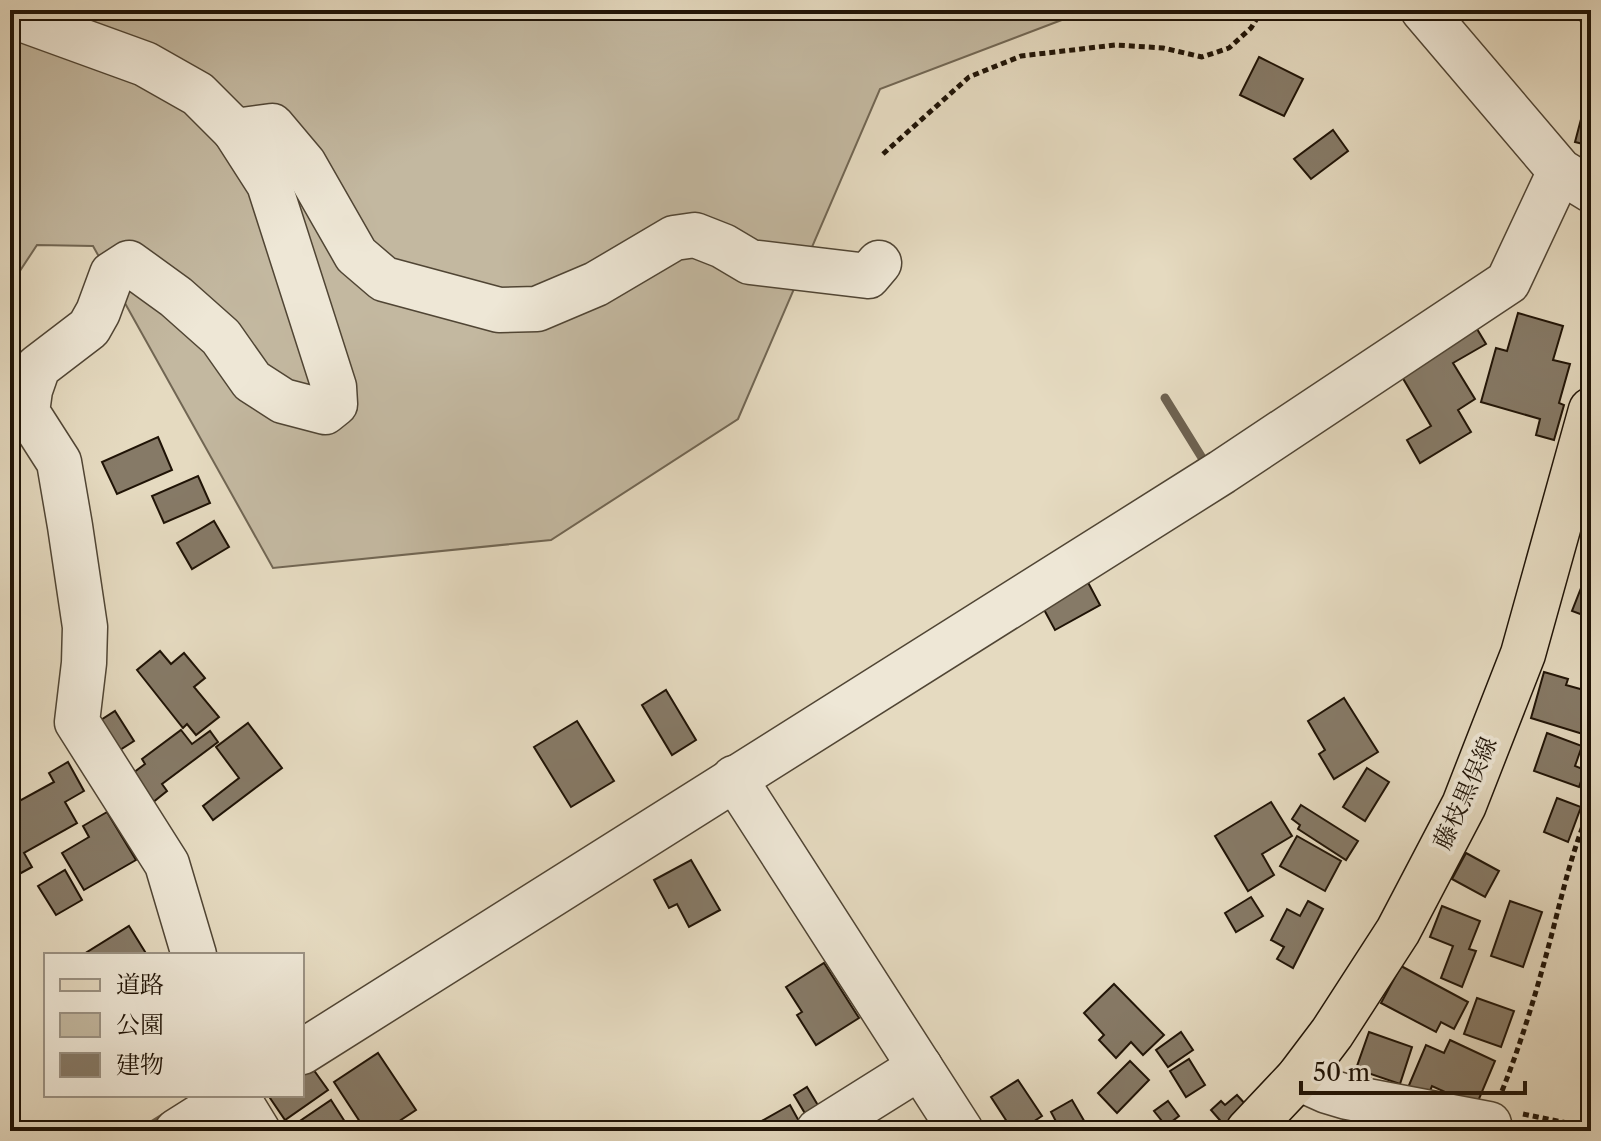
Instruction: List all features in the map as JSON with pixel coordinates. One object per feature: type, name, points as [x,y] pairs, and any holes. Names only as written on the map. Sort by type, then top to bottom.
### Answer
[{"type":"main road","name":"藤枝黒俣線","points":[[1248,1131],[1298,1078],[1332,1033],[1398,931],[1464,805],[1523,654],[1591,410]]},
{"type":"street","points":[[304,1051],[1222,472],[1508,282],[1576,180],[1423,10]]},
{"type":"street","points":[[10,15],[145,64],[198,94],[235,131],[269,184],[334,387],[335,404],[325,412],[283,401],[252,381],[221,337],[176,297],[129,263],[112,274],[89,328],[38,367],[30,390],[18,410],[59,462],[85,627],[77,722],[167,864],[193,953]]},
{"type":"street","points":[[235,131],[272,126],[304,164],[356,255],[384,279],[499,310],[537,309],[596,284],[674,238],[695,235],[723,246],[750,262],[868,276],[879,263]]},
{"type":"street","points":[[734,778],[961,1131]]},
{"type":"street","points":[[818,1131],[920,1067]]},
{"type":"street","points":[[1298,1078],[1347,1097],[1492,1116]]},
{"type":"street","points":[[177,1131],[232,1097]]},
{"type":"street","points":[[236,1097],[258,1131]]},
{"type":"path","points":[[883,154],[969,77],[1021,56],[1115,45],[1163,48],[1202,57],[1229,48],[1251,28],[1262,10]]},
{"type":"path","points":[[1591,807],[1577,837],[1518,1051],[1492,1116],[1591,1128]]},
{"type":"green space","points":[[10,10],[1088,10],[880,89],[738,419],[551,540],[273,568],[93,246],[37,245],[10,286]]},
{"type":"building","points":[[1573,10],[1591,10],[1591,36]]},
{"type":"building","points":[[1259,57],[1303,79],[1284,116],[1240,95]]},
{"type":"building","points":[[1585,104],[1591,106],[1591,146],[1575,142]]},
{"type":"building","points":[[1333,130],[1348,151],[1311,179],[1294,159]]},
{"type":"building","points":[[1518,313],[1563,326],[1553,360],[1570,364],[1559,403],[1564,405],[1554,440],[1536,435],[1540,419],[1481,402],[1496,348],[1507,351]]},
{"type":"building","points":[[1474,324],[1486,344],[1453,363],[1475,399],[1458,410],[1471,432],[1420,463],[1407,440],[1431,426],[1398,370]]},
{"type":"building","points":[[158,437],[172,470],[117,494],[102,462]]},
{"type":"building","points":[[198,476],[210,503],[164,523],[152,496]]},
{"type":"building","points":[[214,521],[229,547],[192,569],[177,543]]},
{"type":"building","points":[[1083,573],[1100,605],[1055,630],[1041,604]]},
{"type":"building","points":[[1583,583],[1591,586],[1591,618],[1572,611]]},
{"type":"building","points":[[160,651],[171,664],[184,653],[205,678],[194,687],[219,717],[196,735],[187,724],[183,728],[137,670]]},
{"type":"building","points":[[1544,672],[1568,679],[1566,685],[1591,692],[1591,717],[1586,735],[1531,718]]},
{"type":"building","points":[[666,690],[696,740],[672,755],[642,705]]},
{"type":"building","points":[[1344,698],[1378,752],[1334,779],[1319,754],[1325,750],[1308,721]]},
{"type":"building","points":[[115,711],[134,741],[112,755],[93,725]]},
{"type":"building","points":[[577,721],[614,781],[571,807],[534,747]]},
{"type":"building","points":[[248,723],[282,768],[213,820],[203,806],[239,778],[216,747]]},
{"type":"building","points":[[181,730],[192,744],[210,731],[218,742],[162,784],[167,791],[147,807],[125,779],[145,764],[142,759]]},
{"type":"building","points":[[1547,733],[1582,746],[1575,766],[1585,770],[1579,787],[1534,771]]},
{"type":"building","points":[[68,762],[84,791],[65,802],[77,823],[24,853],[32,867],[10,879],[10,806],[54,782],[49,773]]},
{"type":"building","points":[[1367,768],[1389,782],[1365,821],[1343,807]]},
{"type":"building","points":[[1557,798],[1581,807],[1568,842],[1544,832]]},
{"type":"building","points":[[1271,802],[1292,836],[1262,854],[1274,875],[1248,891],[1215,836]]},
{"type":"building","points":[[1301,805],[1358,841],[1346,860],[1298,829],[1300,825],[1292,819]]},
{"type":"building","points":[[107,812],[136,860],[84,890],[62,853],[89,837],[83,826]]},
{"type":"building","points":[[1297,836],[1341,861],[1325,891],[1280,866]]},
{"type":"building","points":[[1466,853],[1499,871],[1485,897],[1452,879]]},
{"type":"building","points":[[691,860],[720,910],[689,927],[677,904],[669,908],[654,880]]},
{"type":"building","points":[[65,870],[82,900],[56,915],[38,886]]},
{"type":"building","points":[[1251,897],[1263,916],[1236,932],[1225,913]]},
{"type":"building","points":[[1308,901],[1323,909],[1293,968],[1277,959],[1284,947],[1271,940],[1287,909],[1300,916]]},
{"type":"building","points":[[1510,901],[1542,912],[1523,967],[1491,956]]},
{"type":"building","points":[[1442,906],[1480,921],[1469,949],[1476,951],[1462,987],[1441,978],[1453,946],[1430,937]]},
{"type":"building","points":[[129,926],[146,953],[86,953]]},
{"type":"building","points":[[824,963],[859,1018],[816,1045],[797,1015],[802,1012],[786,987]]},
{"type":"building","points":[[1401,966],[1468,1002],[1454,1029],[1441,1022],[1436,1032],[1381,1003]]},
{"type":"building","points":[[1114,984],[1164,1035],[1143,1055],[1131,1042],[1116,1058],[1099,1040],[1104,1035],[1084,1013]]},
{"type":"building","points":[[1477,998],[1514,1011],[1501,1047],[1464,1034]]},
{"type":"building","points":[[1181,1032],[1193,1050],[1168,1067],[1156,1050]]},
{"type":"building","points":[[1369,1032],[1412,1047],[1400,1084],[1356,1069]]},
{"type":"building","points":[[1450,1040],[1495,1061],[1476,1106],[1432,1086],[1427,1098],[1407,1090],[1426,1045],[1444,1053]]},
{"type":"building","points":[[378,1053],[416,1110],[384,1131],[366,1131],[334,1082]]},
{"type":"building","points":[[1189,1059],[1205,1085],[1186,1097],[1170,1071]]},
{"type":"building","points":[[1130,1061],[1149,1080],[1117,1113],[1098,1093]]},
{"type":"building","points":[[313,1069],[328,1090],[285,1120],[270,1098],[304,1097],[304,1075]]},
{"type":"building","points":[[1018,1080],[1042,1116],[1019,1131],[1013,1131],[991,1097]]},
{"type":"building","points":[[807,1087],[822,1112],[809,1120],[794,1095]]},
{"type":"building","points":[[1237,1095],[1247,1106],[1225,1126],[1211,1110],[1221,1101],[1225,1105]]},
{"type":"building","points":[[331,1100],[347,1125],[339,1131],[294,1131],[291,1127]]},
{"type":"building","points":[[1072,1100],[1090,1131],[1061,1131],[1051,1112]]},
{"type":"building","points":[[1168,1101],[1179,1116],[1166,1126],[1154,1111]]},
{"type":"building","points":[[790,1105],[800,1123],[785,1131],[765,1131],[760,1122]]},
{"type":"waterway","points":[[1165,398],[1204,461],[1198,465]]},
{"type":"waterway","points":[[142,1131],[166,1116]]}]
